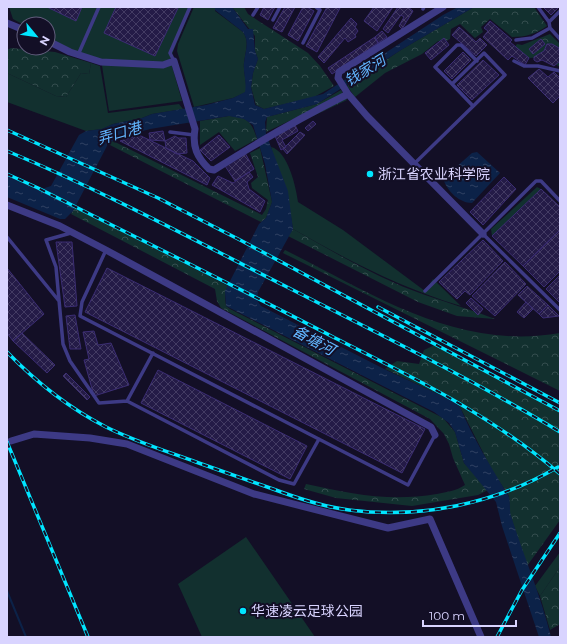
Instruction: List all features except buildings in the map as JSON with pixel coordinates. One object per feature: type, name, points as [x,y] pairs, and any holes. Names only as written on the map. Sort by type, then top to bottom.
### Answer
[{"type":"street","points":[[443,7],[339,72],[338,78],[348,94],[367,116],[483,234]]},
{"type":"street","points":[[7,19],[10,24]]},
{"type":"street","points":[[56,45],[78,55],[101,62],[163,65],[174,61],[188,104],[197,156],[209,169],[214,170],[272,134],[348,94]]},
{"type":"street","points":[[7,205],[72,233],[106,250],[431,427],[435,435]]},
{"type":"street","points":[[11,441],[34,434],[90,438],[127,444],[254,494],[291,504],[388,528],[430,519],[481,637]]},
{"type":"lane","points":[[78,55],[100,7]]},
{"type":"lane","points":[[174,61],[170,53],[190,7]]},
{"type":"lane","points":[[253,15],[258,7]]},
{"type":"lane","points":[[273,20],[280,7]]},
{"type":"lane","points":[[303,42],[320,10],[317,7]]},
{"type":"lane","points":[[538,7],[549,22],[550,28],[560,39]]},
{"type":"lane","points":[[549,22],[560,11]]},
{"type":"lane","points":[[516,40],[532,38],[550,28]]},
{"type":"lane","points":[[473,106],[435,67],[457,45],[461,45],[476,61]]},
{"type":"lane","points":[[414,164],[505,75],[484,53],[452,84]]},
{"type":"lane","points":[[514,61],[524,66],[538,66],[560,71]]},
{"type":"lane","points":[[170,132],[194,132]]},
{"type":"lane","points":[[425,291],[536,181],[541,181],[560,201]]},
{"type":"lane","points":[[72,233],[46,240],[56,267],[63,344],[70,361],[99,403],[127,401],[279,480],[294,484],[319,438]]},
{"type":"lane","points":[[483,234],[560,310]]},
{"type":"lane","points":[[7,237],[60,302]]},
{"type":"lane","points":[[106,250],[82,302],[80,316],[408,485],[435,435]]},
{"type":"lane","points":[[127,401],[153,353]]},
{"type":"green space","points":[[9,7],[192,7],[170,59],[182,101],[109,111],[101,59],[72,50],[56,42],[56,16],[16,16],[16,21],[13,19]]},
{"type":"green space","points":[[194,7],[215,7],[215,11],[243,32],[247,43],[244,66],[246,92],[233,98],[194,107],[177,51],[178,44]]},
{"type":"green space","points":[[232,7],[244,7],[248,14],[308,53],[320,66],[334,86],[314,97],[264,109],[256,105],[251,87],[253,73],[258,59],[255,51],[255,36]]},
{"type":"green space","points":[[474,7],[534,7],[547,26],[530,34],[512,37],[490,19],[481,27],[483,32],[475,38],[460,24],[451,29],[450,39],[444,42],[438,41],[422,54],[385,73],[355,97],[347,86],[401,50]]},
{"type":"green space","points":[[550,34],[560,44],[560,67],[543,57],[529,58],[515,47],[517,44],[522,45]]},
{"type":"green space","points":[[11,48],[16,48],[16,56],[56,56],[56,52],[91,63],[89,74],[81,73],[66,97],[56,96],[7,73],[7,50]]},
{"type":"green space","points":[[91,63],[100,66],[108,113],[179,104],[183,109],[152,114],[142,118],[113,124],[102,129],[86,131],[7,102],[7,73],[56,96],[66,97],[81,73],[89,74]]},
{"type":"green space","points":[[341,90],[347,100],[313,116],[306,113],[266,132],[267,117],[317,104]]},
{"type":"green space","points":[[229,116],[244,119],[248,122],[253,128],[257,139],[235,151],[219,132],[200,145],[200,121]]},
{"type":"green space","points":[[113,141],[262,215],[266,209],[268,200],[252,188],[251,183],[258,177],[250,153],[260,148],[272,202],[266,218],[261,222],[108,144]]},
{"type":"green space","points":[[271,147],[282,155],[290,170],[298,202],[343,230],[425,291],[433,279],[461,306],[396,282],[334,252],[293,229],[290,211]]},
{"type":"green space","points":[[537,187],[541,189],[492,236],[491,229]]},
{"type":"green space","points":[[75,207],[228,286],[225,293],[225,300],[226,306],[230,309],[443,418],[455,432],[464,463],[488,490],[478,495],[412,506],[336,498],[304,489],[306,484],[355,494],[403,497],[444,493],[465,485],[444,434],[430,419],[221,308],[217,301],[215,289],[71,214]]},
{"type":"green space","points":[[293,229],[358,265],[408,289],[495,319],[457,316],[418,302],[288,236]]},
{"type":"green space","points":[[285,250],[384,300],[417,315],[451,326],[486,334],[522,336],[560,333],[560,391],[283,253]]},
{"type":"green space","points":[[435,345],[560,409],[560,520],[527,566],[510,514],[509,496],[492,470],[460,407],[453,401],[385,369],[397,361],[419,364],[424,350]]},
{"type":"green space","name":"华速凌云足球公园","points":[[246,537],[315,637],[202,637],[178,584]]},
{"type":"green space","points":[[560,552],[560,567],[540,596],[535,586]]},
{"type":"green space","points":[[560,567],[560,624],[550,630],[540,596]]},
{"type":"water","points":[[215,7],[232,7],[248,29],[253,29],[255,51],[258,59],[253,73],[251,87],[255,105],[264,109],[323,94],[443,15],[458,7],[474,7],[401,50],[317,104],[267,117],[265,122],[266,134],[288,191],[293,229],[258,292],[257,300],[261,306],[388,371],[453,401],[460,407],[476,441],[509,497],[511,516],[551,637],[539,637],[502,526],[496,502],[464,463],[455,432],[449,423],[434,412],[226,306],[225,291],[259,224],[266,218],[272,202],[265,164],[253,125],[244,119],[229,116],[150,129],[117,138],[108,144],[73,211],[65,219],[60,219],[7,197],[7,176],[39,190],[51,186],[79,135],[86,131],[102,129],[113,124],[142,118],[152,114],[206,105],[233,98],[245,92],[246,85],[244,66],[247,43],[245,36],[243,32],[215,10]]},
{"type":"water","points":[[477,152],[500,173],[472,203],[468,203],[451,193],[444,181],[446,176],[472,153]]},
{"type":"waterway","points":[[7,591],[26,637]]},
{"type":"railway","points":[[7,130],[158,198],[242,241],[560,411]]},
{"type":"railway","points":[[7,151],[113,199],[183,234],[425,357],[527,412],[560,432]]},
{"type":"railway","points":[[7,174],[224,281],[423,383],[452,399],[508,434],[560,474]]},
{"type":"railway","points":[[378,307],[560,403]]},
{"type":"railway","points":[[7,352],[41,384],[54,394],[92,420],[106,427],[139,441],[205,465],[301,499],[330,507],[376,512],[403,512],[457,506],[509,491],[558,467]]},
{"type":"railway","points":[[7,442],[88,637]]},
{"type":"railway","points":[[497,637],[522,590],[560,533]]},
{"type":"place","name":"浙江省农业科学院","points":[[370,174]]},
{"type":"place","name":"华速凌云足球公园","points":[[243,611]]},
{"type":"water label","name":"钱家河","points":[[365,70]]},
{"type":"water label","name":"弄口港","points":[[119,133]]},
{"type":"water label","name":"备塘河","points":[[314,340]]}]
